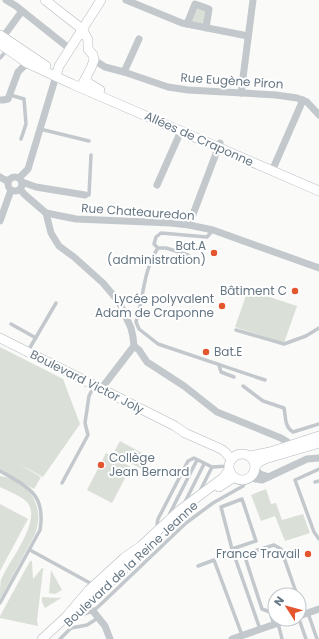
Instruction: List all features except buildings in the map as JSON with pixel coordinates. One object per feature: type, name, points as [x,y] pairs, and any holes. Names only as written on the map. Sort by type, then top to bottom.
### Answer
[{"type":"main road","points":[[45,0],[82,30],[88,40],[88,49]]},
{"type":"main road","points":[[56,76],[59,66],[101,0]]},
{"type":"main road","points":[[3,42],[27,63],[80,86],[86,79],[94,60],[93,55],[88,49],[80,46],[70,49]]},
{"type":"main road","points":[[3,42],[48,68],[59,66]]},
{"type":"main road","name":"Allées de Craponne","points":[[86,79],[92,86],[219,145],[319,186]]},
{"type":"main road","name":"Allées de Craponne","points":[[80,86],[181,131],[219,145]]},
{"type":"main road","name":"Allées de Craponne","points":[[273,168],[319,191]]},
{"type":"main road","name":"Boulevard Victor Joly","points":[[0,338],[175,426],[187,428],[223,445],[232,465]]},
{"type":"main road","points":[[250,456],[270,452],[319,436]]},
{"type":"main road","points":[[255,467],[250,456],[243,453],[232,465],[242,480],[252,476],[255,467],[265,459],[319,443]]},
{"type":"main road","name":"Boulevard de la Reine Jeanne","points":[[42,639],[66,617],[89,590],[185,506],[223,478],[232,465]]},
{"type":"main road","name":"Boulevard de la Reine Jeanne","points":[[50,639],[195,504],[232,465]]},
{"type":"street","points":[[6,0],[70,49]]},
{"type":"street","points":[[126,0],[187,24],[248,36]]},
{"type":"street","points":[[241,93],[253,0]]},
{"type":"street","points":[[187,24],[194,4],[209,9],[206,28]]},
{"type":"street","points":[[3,42],[22,11]]},
{"type":"street","points":[[124,72],[139,39]]},
{"type":"street","name":"Rue Eugène Piron","points":[[94,60],[105,68],[124,72],[152,82],[181,89],[276,95],[303,100]]},
{"type":"street","points":[[0,100],[8,99],[16,76],[27,63]]},
{"type":"street","points":[[11,190],[16,191],[28,170],[56,76]]},
{"type":"street","points":[[273,168],[303,100],[319,114]]},
{"type":"street","points":[[157,185],[181,131]]},
{"type":"street","points":[[190,225],[219,145]]},
{"type":"street","points":[[0,177],[5,180],[9,180],[15,176],[20,183],[21,191],[46,213],[51,233],[59,246],[74,256],[92,272],[119,302],[131,328],[134,346],[98,387]]},
{"type":"street","points":[[0,221],[11,190],[8,186],[9,180]]},
{"type":"street","points":[[20,183],[36,187],[85,194]]},
{"type":"street","name":"Rue Chateauredon","points":[[46,213],[76,219],[190,225],[212,230],[319,268]]},
{"type":"street","points":[[134,346],[140,350],[147,362],[184,386],[217,412],[281,438],[292,445]]},
{"type":"street","points":[[248,478],[262,480],[307,459],[319,458]]},
{"type":"street","points":[[255,467],[260,474],[269,477]]},
{"type":"street","points":[[308,613],[319,609]]},
{"type":"street","points":[[93,611],[105,626],[110,639]]},
{"type":"street","points":[[232,639],[267,627]]},
{"type":"lane","points":[[0,58],[3,42]]},
{"type":"lane","points":[[10,95],[24,99],[26,124],[21,139]]},
{"type":"lane","points":[[40,129],[89,141]]},
{"type":"lane","points":[[85,194],[89,195],[91,155]]},
{"type":"lane","points":[[203,264],[192,260],[188,255],[166,248],[158,248],[154,244],[156,237],[161,233],[207,237],[212,230]]},
{"type":"lane","points":[[158,248],[148,268],[136,322],[139,329],[158,344],[265,380]]},
{"type":"lane","points":[[28,352],[56,303]]},
{"type":"lane","points":[[10,324],[36,338]]},
{"type":"lane","points":[[236,330],[284,344],[306,336],[319,328]]},
{"type":"lane","points":[[219,365],[220,372],[234,377]]},
{"type":"lane","points":[[243,386],[263,401],[284,408],[286,423],[289,429],[293,432],[319,424]]},
{"type":"lane","points":[[62,483],[88,435],[85,423],[89,396],[98,387]]},
{"type":"lane","points":[[159,530],[157,527],[158,519],[188,461],[194,458],[212,468],[232,465]]},
{"type":"lane","points":[[171,519],[170,513],[197,460]]},
{"type":"lane","points":[[185,506],[184,502],[204,464]]},
{"type":"lane","points":[[200,495],[200,491],[212,468]]},
{"type":"lane","points":[[319,469],[295,480],[314,532],[319,539]]},
{"type":"lane","points":[[0,471],[27,486],[36,497],[41,508],[42,520],[40,530],[30,550],[0,603]]},
{"type":"lane","points":[[72,618],[93,611],[100,606],[186,523],[213,503],[243,486],[248,478]]},
{"type":"lane","points":[[232,549],[256,541],[242,499],[221,507],[232,549],[260,629]]},
{"type":"lane","points":[[267,611],[262,609],[246,560],[248,553],[274,545],[281,549],[294,587]]},
{"type":"lane","points":[[30,550],[90,583]]},
{"type":"lane","points":[[198,566],[214,560],[242,636]]},
{"type":"lane","points":[[308,613],[317,639]]},
{"type":"lane","points":[[60,639],[71,628],[87,625],[98,618]]},
{"type":"lane","points":[[277,627],[282,639]]},
{"type":"lane","points":[[302,627],[306,639]]},
{"type":"lane","points":[[313,628],[319,627]]},
{"type":"shaded area","points":[[196,7],[206,11],[204,24],[190,22]]},
{"type":"shaded area","points":[[248,290],[297,306],[284,343],[235,327]]},
{"type":"shaded area","points":[[0,347],[63,379],[80,424],[43,477],[17,463],[41,477],[34,489],[0,470]]},
{"type":"shaded area","points":[[120,441],[151,458],[144,470],[113,454]]},
{"type":"shaded area","points":[[106,453],[131,467],[112,503],[87,490]]},
{"type":"shaded area","points":[[0,476],[19,483],[27,489],[36,505],[38,524],[35,534],[0,599],[1,580],[28,530],[31,520],[31,510],[27,502],[0,487]]},
{"type":"shaded area","points":[[266,489],[271,504],[276,503],[282,520],[303,514],[310,533],[285,541],[275,516],[261,521],[251,495]]},
{"type":"shaded area","points":[[0,504],[28,519],[0,571]]},
{"type":"shaded area","points":[[30,561],[32,561],[33,579],[42,568],[44,569],[37,620],[38,626],[0,618]]},
{"type":"shaded area","points":[[51,570],[62,590],[55,594],[49,593]]},
{"type":"shaded area","points":[[42,597],[61,598],[45,608],[42,602]]},
{"type":"place","name":"Bat.A (administration)","points":[[214,253]]},
{"type":"place","name":"Bâtiment C","points":[[295,291]]},
{"type":"place","name":"Lycée polyvalent Adam de Craponne","points":[[222,306]]},
{"type":"place","name":"Bat.E","points":[[206,352]]},
{"type":"place","name":"Collège Jean Bernard","points":[[101,465]]},
{"type":"place","name":"France Travail","points":[[308,554]]}]
